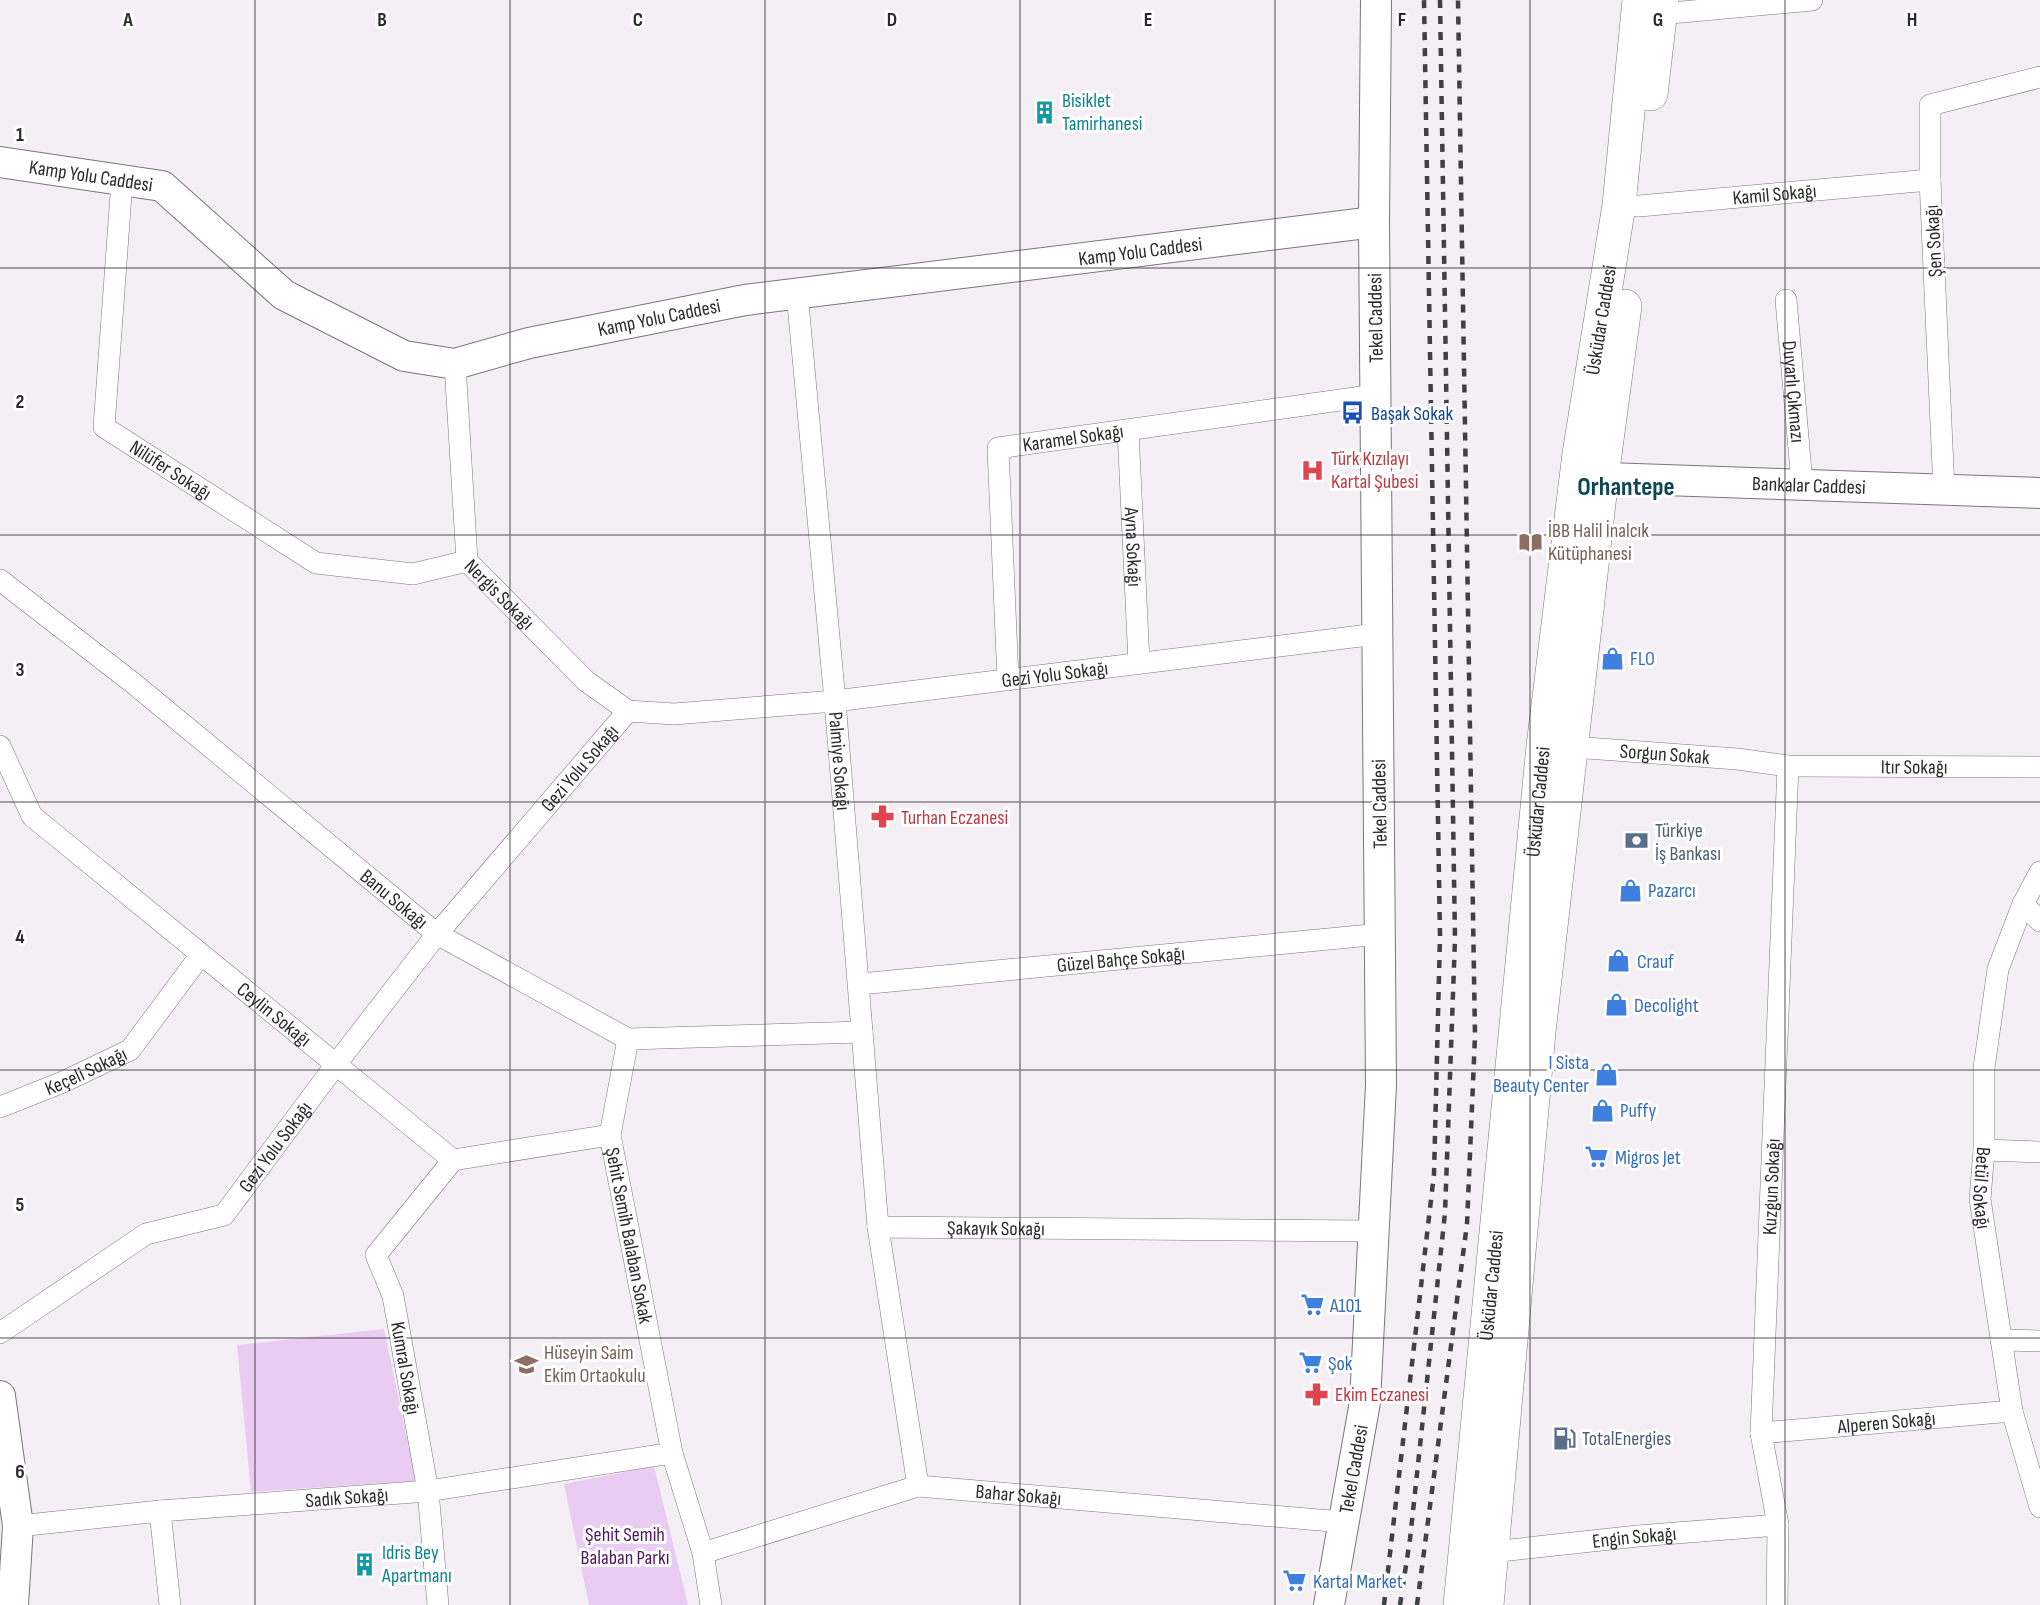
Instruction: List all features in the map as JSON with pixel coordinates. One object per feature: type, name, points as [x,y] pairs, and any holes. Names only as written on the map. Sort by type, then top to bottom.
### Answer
[{"type":"main road","name":"Üsküdar Caddesi","points":[[1460,1605],[1589,477],[1629,206],[1654,5]]},
{"type":"main road","name":"Üsküdar Caddesi","points":[[1487,1605],[1528,1147],[1557,746]]},
{"type":"street","name":"Tekel Caddesi","points":[[1329,1605],[1365,1402],[1381,1085],[1374,222],[1376,0]]},
{"type":"street","points":[[1654,5],[1812,0]]},
{"type":"street","name":"Şen Sokağı","points":[[1944,490],[1930,180],[1930,105],[2040,77]]},
{"type":"street","name":"Kamp Yolu Caddesi","points":[[0,162],[162,186],[284,295],[404,356],[455,364],[541,341],[745,300],[1374,222]]},
{"type":"street","name":"Kamil Sokağı","points":[[1629,206],[1930,180]]},
{"type":"street","name":"Nilüfer Sokağı","points":[[122,181],[104,427],[316,563],[413,574],[467,561]]},
{"type":"street","name":"Palmiye Sokağı","points":[[797,294],[836,701],[879,1227]]},
{"type":"street","name":"Duyarlı Çıkmazı","points":[[1786,300],[1802,483]]},
{"type":"street","name":"Nergis Sokağı","points":[[455,364],[467,561],[586,681],[628,711]]},
{"type":"street","name":"Karamel Sokağı","points":[[1008,680],[998,448],[1376,395]]},
{"type":"street","name":"Ayna Sokağı","points":[[1128,430],[1139,663]]},
{"type":"street","name":"Bankalar Caddesi","points":[[1589,477],[2040,493]]},
{"type":"street","name":"Banu Sokağı","points":[[0,580],[133,683],[437,934],[628,1039]]},
{"type":"street","name":"Gezi Yolu Sokağı","points":[[0,1333],[147,1234],[224,1215],[336,1063],[437,934],[628,711],[674,714],[836,701],[1377,634]]},
{"type":"street","name":"Ceylin Sokağı","points":[[0,746],[32,816],[200,956],[336,1063],[453,1160]]},
{"type":"street","name":"Sorgun Sokak","points":[[1557,746],[1737,759],[1788,766]]},
{"type":"street","name":"Itır Sokağı","points":[[1788,766],[2040,767]]},
{"type":"street","name":"Kuzgun Sokağı","points":[[1777,1605],[1778,1525],[1761,1432],[1788,766]]},
{"type":"street","name":"Betül Sokağı","points":[[2040,872],[2023,904],[1998,969],[1984,1068],[1984,1150],[1980,1200],[2012,1411],[2040,1507]]},
{"type":"street","points":[[2023,904],[2040,921]]},
{"type":"street","name":"Güzel Bahçe Sokağı","points":[[860,984],[1381,934]]},
{"type":"street","name":"Keçeli Sokağı","points":[[0,1107],[63,1082],[130,1050],[200,956]]},
{"type":"street","points":[[628,1039],[862,1032]]},
{"type":"street","name":"Şehit Semih Balaban Sokak","points":[[628,1039],[610,1135],[672,1453],[704,1552],[711,1605]]},
{"type":"street","points":[[453,1160],[610,1135]]},
{"type":"street","points":[[1984,1150],[2040,1152]]},
{"type":"street","name":"Kumral Sokağı","points":[[438,1605],[428,1491],[393,1296],[376,1255],[453,1160]]},
{"type":"street","points":[[879,1227],[918,1486]]},
{"type":"street","name":"Şakayık Sokağı","points":[[879,1227],[1374,1231]]},
{"type":"street","points":[[2001,1340],[2040,1341]]},
{"type":"street","points":[[0,1396],[18,1526],[13,1605]]},
{"type":"street","name":"Alperen Sokağı","points":[[1761,1432],[2012,1411]]},
{"type":"street","name":"Sadık Sokağı","points":[[18,1526],[160,1511],[428,1491],[672,1453]]},
{"type":"street","name":"Bahar Sokağı","points":[[704,1552],[918,1486],[1343,1522]]},
{"type":"street","points":[[160,1511],[170,1605]]},
{"type":"street","name":"Engin Sokağı","points":[[1491,1552],[1638,1536],[1778,1525]]},
{"type":"green space","points":[[384,1329],[416,1481],[251,1492],[237,1345]]},
{"type":"green space","name":"Şehit Semih Balaban Parkı","points":[[654,1466],[688,1605],[589,1605],[564,1484]]},
{"type":"railway","points":[[1384,1605],[1434,1174],[1440,936],[1424,0]]},
{"type":"railway","points":[[1400,1605],[1410,1539],[1445,1213],[1455,939],[1440,0]]},
{"type":"railway","points":[[1417,1605],[1467,1224],[1475,1036],[1458,0]]},
{"type":"place","name":"Bisiklet Tamirhanesi","points":[[1044,112]]},
{"type":"place","name":"Başak Sokak","points":[[1353,413]]},
{"type":"place","name":"Türk Kızılayı Kartal Şubesi","points":[[1313,470]]},
{"type":"place","name":"İBB Halil İnalcık Kütüphanesi","points":[[1530,542]]},
{"type":"place","name":"FLO","points":[[1612,658]]},
{"type":"place","name":"Turhan Eczanesi","points":[[883,817]]},
{"type":"place","name":"Türkiye İş Bankası","points":[[1637,841]]},
{"type":"place","name":"Pazarcı","points":[[1630,890]]},
{"type":"place","name":"Crauf","points":[[1619,961]]},
{"type":"place","name":"Decolight","points":[[1616,1005]]},
{"type":"place","name":"I Sista Beauty Center","points":[[1607,1074]]},
{"type":"place","name":"Puffy","points":[[1602,1110]]},
{"type":"place","name":"Migros Jet","points":[[1597,1157]]},
{"type":"place","name":"A101","points":[[1312,1305]]},
{"type":"place","name":"Şok","points":[[1310,1363]]},
{"type":"place","name":"Hüseyin Saim Ekim Ortaokulu","points":[[526,1364]]},
{"type":"place","name":"Ekim Eczanesi","points":[[1317,1394]]},
{"type":"place","name":"TotalEnergies","points":[[1564,1438]]},
{"type":"place","name":"Idris Bey Apartmanı","points":[[364,1564]]},
{"type":"place","name":"Kartal Market","points":[[1295,1581]]},
{"type":"district","name":"Orhantepe","points":[[1626,486]]}]
